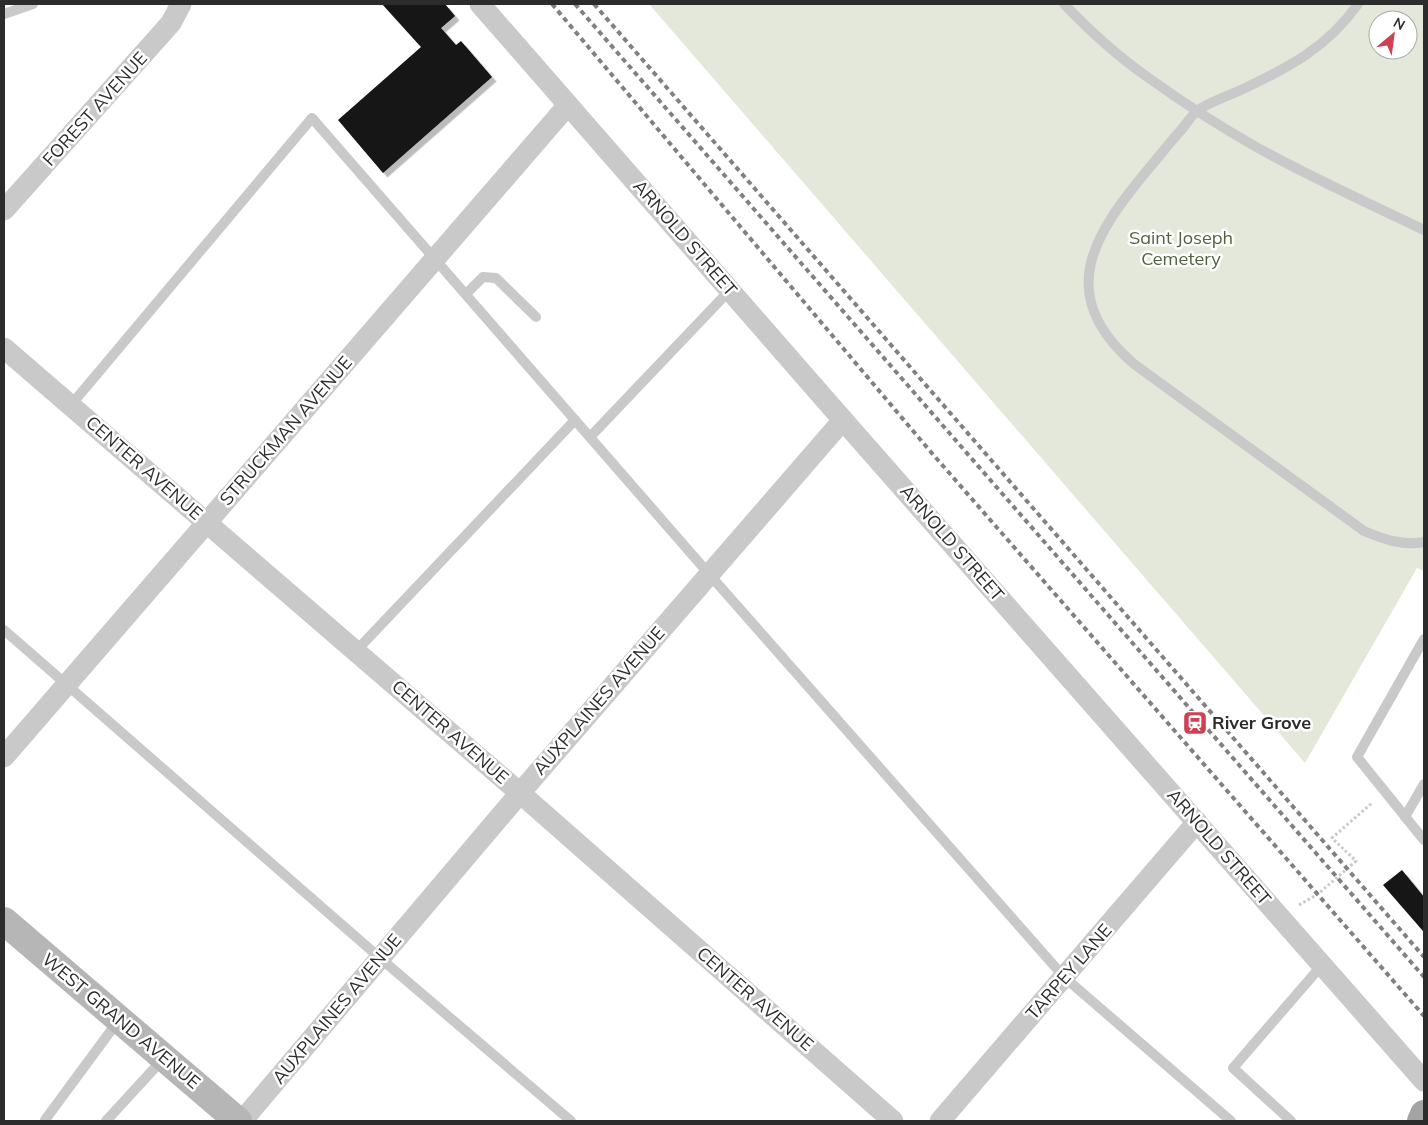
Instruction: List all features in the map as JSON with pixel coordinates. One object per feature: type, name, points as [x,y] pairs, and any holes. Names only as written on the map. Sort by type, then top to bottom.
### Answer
[{"type":"main road","name":"WEST GRAND AVENUE","points":[[4,921],[238,1121]]},
{"type":"main road","points":[[1420,1121],[1424,1114]]},
{"type":"street","name":"FOREST AVENUE","points":[[4,210],[171,23],[181,4]]},
{"type":"street","name":"ARNOLD STREET","points":[[480,4],[1424,1081]]},
{"type":"street","name":"STRUCKMAN AVENUE","points":[[4,757],[568,105]]},
{"type":"street","name":"CENTER AVENUE","points":[[4,348],[356,650],[894,1121]]},
{"type":"street","name":"AUXPLAINES AVENUE","points":[[242,1121],[520,793],[843,420]]},
{"type":"street","name":"TARPEY LANE","points":[[940,1121],[1197,822]]},
{"type":"lane","points":[[4,14],[33,4]]},
{"type":"lane","points":[[1064,4],[1094,34],[1145,76],[1197,110],[1257,147],[1328,184],[1424,230]]},
{"type":"lane","points":[[1358,4],[1325,42],[1294,64],[1197,110],[1138,181],[1109,221],[1097,242],[1088,276],[1094,316],[1104,333],[1134,364],[1364,531],[1382,539],[1399,543],[1424,542]]},
{"type":"lane","points":[[71,405],[312,118],[1064,977],[1231,1121]]},
{"type":"lane","points":[[466,294],[483,277],[496,278],[536,317]]},
{"type":"lane","points":[[590,437],[730,290]]},
{"type":"lane","points":[[356,650],[575,420]]},
{"type":"lane","points":[[4,630],[380,958],[571,1121]]},
{"type":"lane","points":[[1424,638],[1357,757],[1424,840]]},
{"type":"lane","points":[[1405,817],[1424,784]]},
{"type":"lane","points":[[1291,1121],[1232,1068],[1322,965]]},
{"type":"lane","points":[[45,1120],[119,1020]]},
{"type":"lane","points":[[106,1121],[164,1058]]},
{"type":"path","points":[[1278,916],[1318,894],[1356,861],[1332,838],[1385,792]]},
{"type":"green space","name":"Saint Joseph Cemetery","points":[[649,4],[1424,4],[1424,571],[1417,568],[1305,763]]},
{"type":"building","points":[[382,4],[445,4],[455,16],[441,28],[456,45],[461,41],[492,77],[383,173],[338,120],[421,47]]},
{"type":"building","points":[[1402,870],[1424,897],[1423,931],[1383,885]]},
{"type":"railway","points":[[552,4],[930,451],[1424,1016]]},
{"type":"railway","points":[[575,4],[1424,977]]},
{"type":"railway","points":[[594,4],[1424,957]]},
{"type":"place","name":"River Grove","points":[[1195,723]]}]
